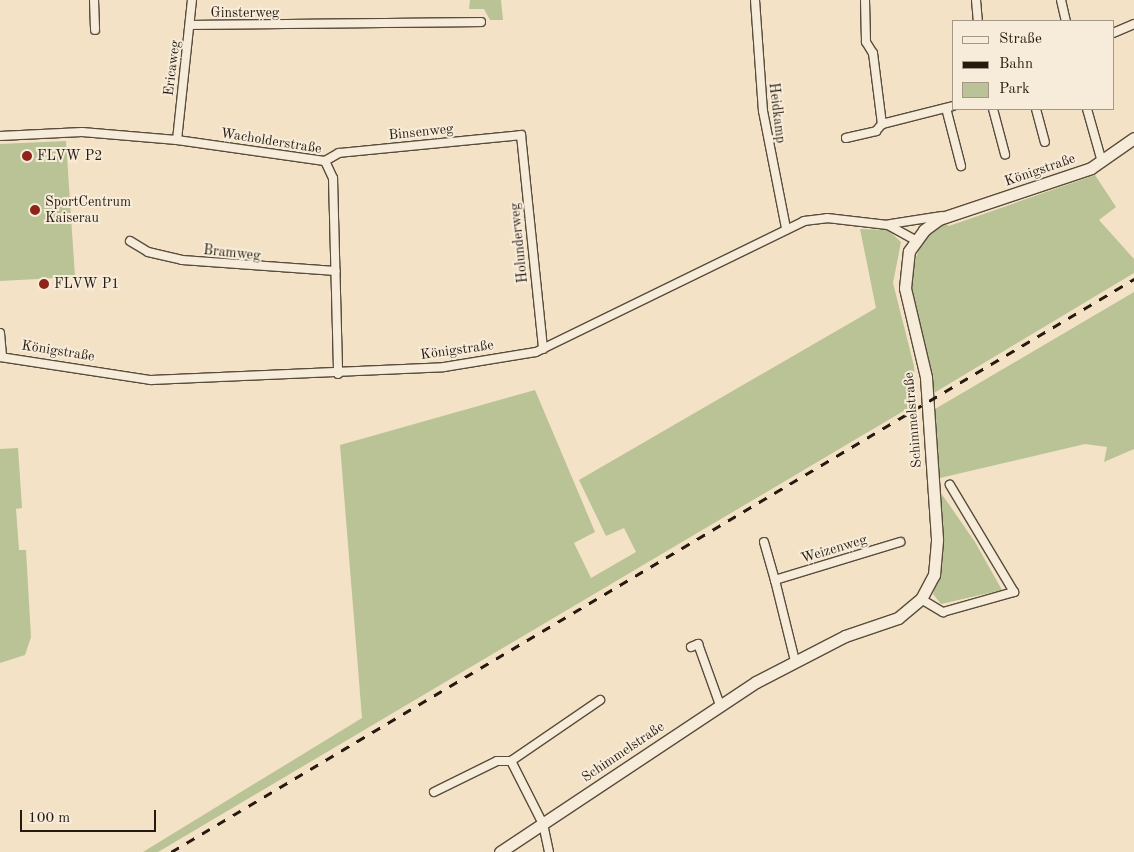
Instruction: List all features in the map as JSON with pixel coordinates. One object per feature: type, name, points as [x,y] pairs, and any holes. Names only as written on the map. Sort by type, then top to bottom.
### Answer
[{"type":"street","points":[[94,0],[95,30]]},
{"type":"street","name":"Ericaweg","points":[[177,140],[192,0]]},
{"type":"street","name":"Heidkamp","points":[[756,0],[763,111],[786,228]]},
{"type":"street","points":[[865,0],[866,42],[873,53],[882,124]]},
{"type":"street","points":[[976,0],[978,20]]},
{"type":"street","points":[[1062,0],[1066,20]]},
{"type":"street","name":"Ginsterweg","points":[[190,25],[481,22]]},
{"type":"street","points":[[1114,33],[1134,24]]},
{"type":"street","points":[[846,138],[876,131],[882,124],[949,107],[961,166]]},
{"type":"street","points":[[993,110],[1005,154]]},
{"type":"street","points":[[1036,110],[1045,142]]},
{"type":"street","points":[[1087,110],[1102,162]]},
{"type":"street","name":"Wacholderstraße","points":[[0,136],[82,132],[177,140],[325,161],[333,178],[338,374]]},
{"type":"street","name":"Binsenweg","points":[[325,161],[339,153],[521,135]]},
{"type":"street","name":"Holunderweg","points":[[521,135],[543,349]]},
{"type":"street","name":"Königstraße","points":[[1,357],[151,380],[338,374],[444,367],[543,349],[786,228],[817,218],[888,225],[948,215],[1102,162],[1134,138]]},
{"type":"street","name":"Königstraße","points":[[888,225],[915,240],[948,215]]},
{"type":"street","name":"Bramweg","points":[[130,240],[148,252],[182,260],[336,271]]},
{"type":"street","name":"Schimmelstraße","points":[[500,852],[720,705],[795,661],[845,636],[898,618],[921,598],[934,574],[937,539],[926,377],[904,273],[915,240]]},
{"type":"street","points":[[0,333],[1,357]]},
{"type":"street","points":[[921,598],[943,612],[1014,592],[950,485]]},
{"type":"street","points":[[764,542],[795,661]]},
{"type":"street","name":"Weizenweg","points":[[775,580],[900,542]]},
{"type":"street","points":[[691,647],[698,644],[720,705]]},
{"type":"street","points":[[434,792],[497,761],[511,761],[600,700]]},
{"type":"street","points":[[511,761],[543,824],[550,852]]},
{"type":"green space","points":[[470,0],[501,0],[503,20],[490,20],[484,9],[469,9]]},
{"type":"green space","name":"SportCentrum Kaiserau","points":[[66,141],[75,277],[0,281],[0,144]]},
{"type":"green space","points":[[1095,175],[1116,207],[1099,220],[1134,259],[1134,273],[934,393],[912,295],[911,274],[921,242],[944,223],[949,226]]},
{"type":"green space","points":[[860,229],[888,230],[901,242],[893,283],[914,366],[917,403],[158,852],[143,852],[362,718],[340,445],[535,390],[595,532],[574,543],[591,578],[636,552],[624,528],[606,536],[579,480],[876,308]]},
{"type":"green space","points":[[1134,292],[1134,449],[1104,462],[1107,447],[1085,444],[940,478],[935,409]]},
{"type":"green space","points":[[18,448],[22,508],[16,509],[19,550],[26,550],[31,637],[25,655],[0,663],[0,449]]},
{"type":"green space","points":[[941,493],[975,542],[1002,590],[941,604],[933,594],[943,561]]},
{"type":"railway","points":[[171,852],[1134,279]]},
{"type":"place","name":"FLVW P2","points":[[27,156]]},
{"type":"place","name":"SportCentrum Kaiserau","points":[[35,210]]},
{"type":"place","name":"FLVW P1","points":[[44,284]]}]
